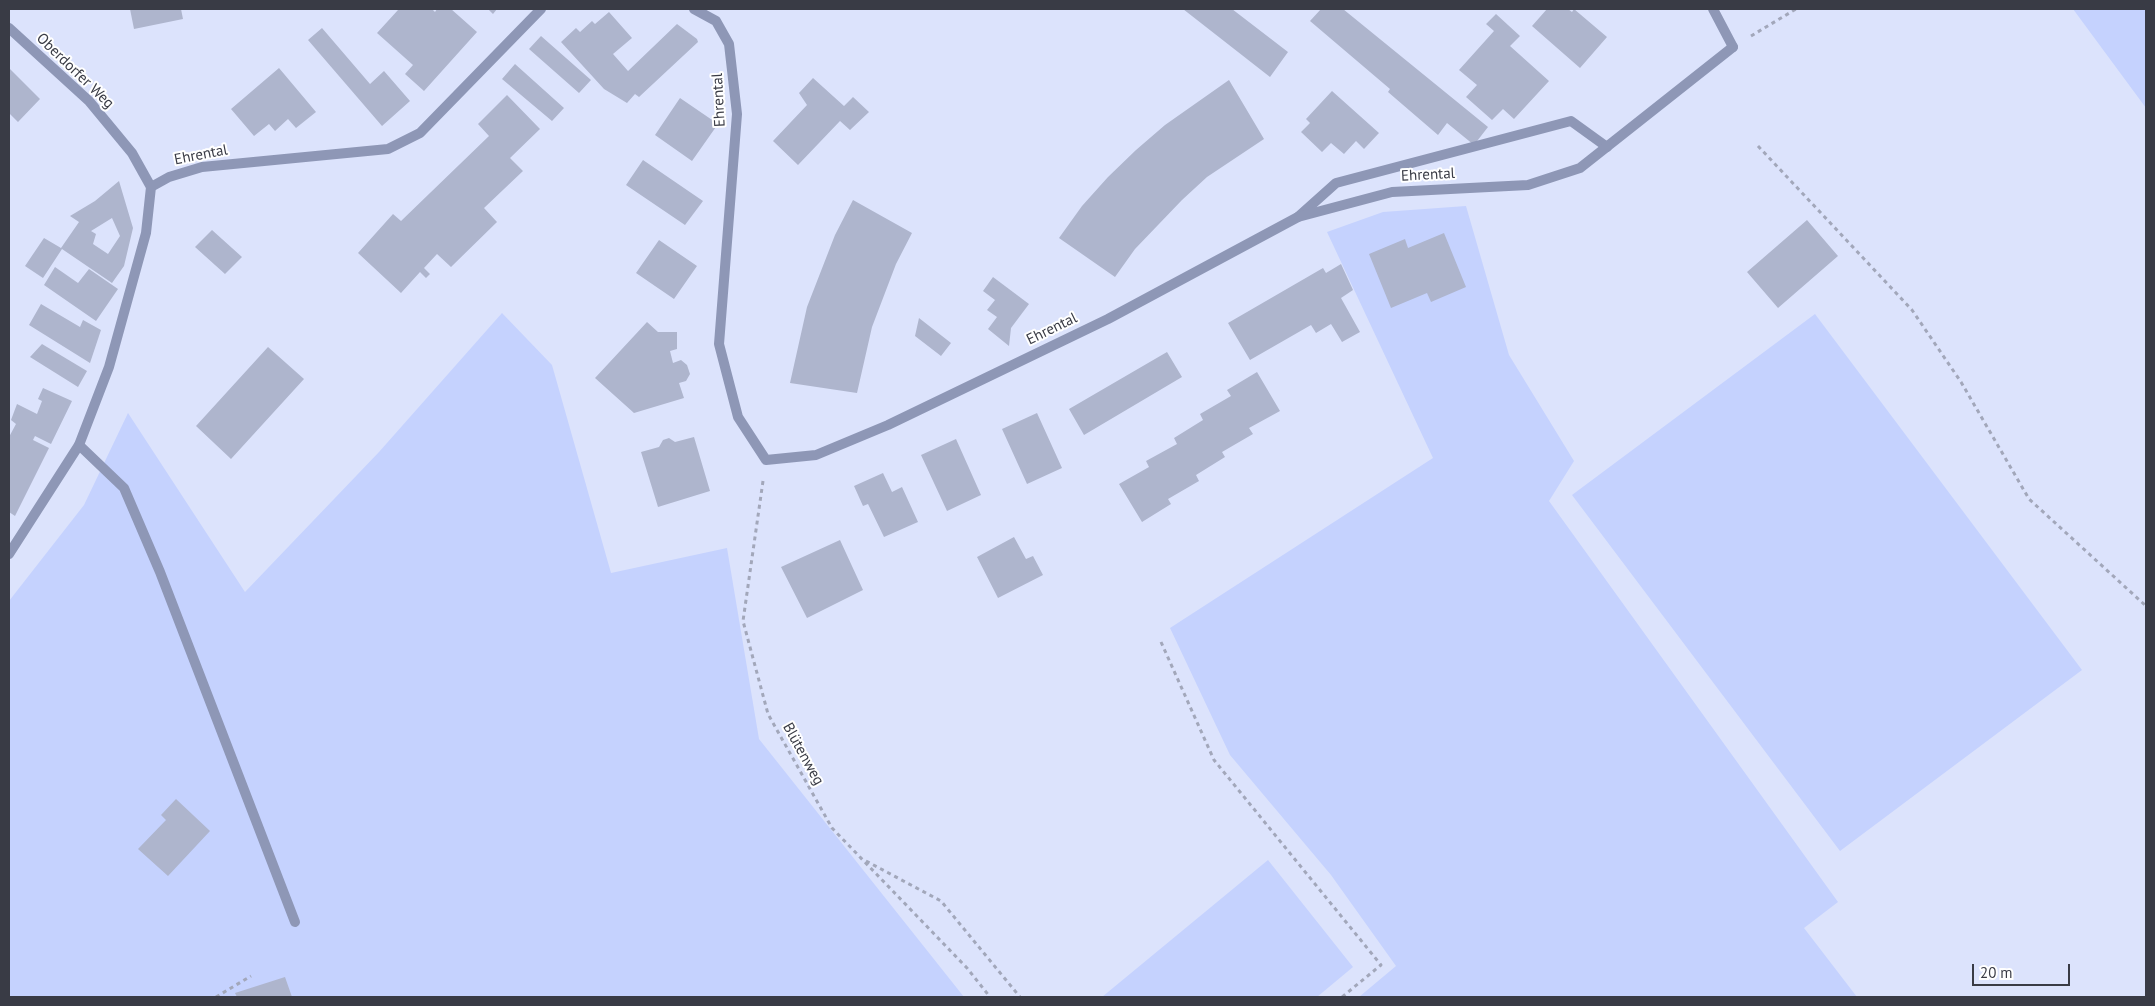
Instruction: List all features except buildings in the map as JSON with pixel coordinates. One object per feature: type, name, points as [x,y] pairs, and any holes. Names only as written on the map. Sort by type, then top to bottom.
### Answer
[{"type":"street","name":"Ehrental","points":[[151,187],[169,176],[202,167],[388,149],[420,134],[541,9]]},
{"type":"street","name":"Ehrental","points":[[694,9],[716,21],[729,44],[737,114],[719,344],[738,417],[766,460],[816,456],[888,425],[1108,319],[1298,217],[1392,192],[1528,185],[1580,168],[1733,47]]},
{"type":"street","points":[[1713,9],[1733,47]]},
{"type":"street","name":"Oberdorfer Weg","points":[[9,28],[89,101],[132,153],[151,187]]},
{"type":"street","points":[[1298,217],[1336,183],[1571,121],[1607,147]]},
{"type":"street","points":[[9,554],[79,445],[111,358],[146,234],[151,187]]},
{"type":"street","points":[[79,445],[124,488],[160,572],[294,922]]},
{"type":"path","points":[[1733,47],[1796,9]]},
{"type":"path","points":[[1758,146],[1912,310],[1961,382],[2029,499],[2146,606]]},
{"type":"path","name":"Blütenweg","points":[[766,460],[743,622],[768,714],[832,828],[967,968],[990,997]]},
{"type":"path","points":[[1161,642],[1214,760],[1381,964],[1342,997]]},
{"type":"path","points":[[863,859],[942,902],[1020,997]]},
{"type":"path","points":[[216,997],[251,976]]},
{"type":"shaded area","points":[[2073,9],[2146,9],[2146,108]]},
{"type":"shaded area","points":[[1466,206],[1509,355],[1574,461],[1549,501],[1838,902],[1804,928],[1857,997],[1359,997],[1396,966],[1331,875],[1230,755],[1170,628],[1433,458],[1327,232],[1383,212]]},
{"type":"shaded area","points":[[502,313],[552,365],[611,573],[727,548],[759,739],[964,997],[9,997],[9,601],[84,505],[128,413],[245,592],[379,452]]},
{"type":"shaded area","points":[[1815,314],[2082,670],[1840,851],[1572,495]]},
{"type":"shaded area","points":[[1268,860],[1353,967],[1317,997],[1102,997]]}]
